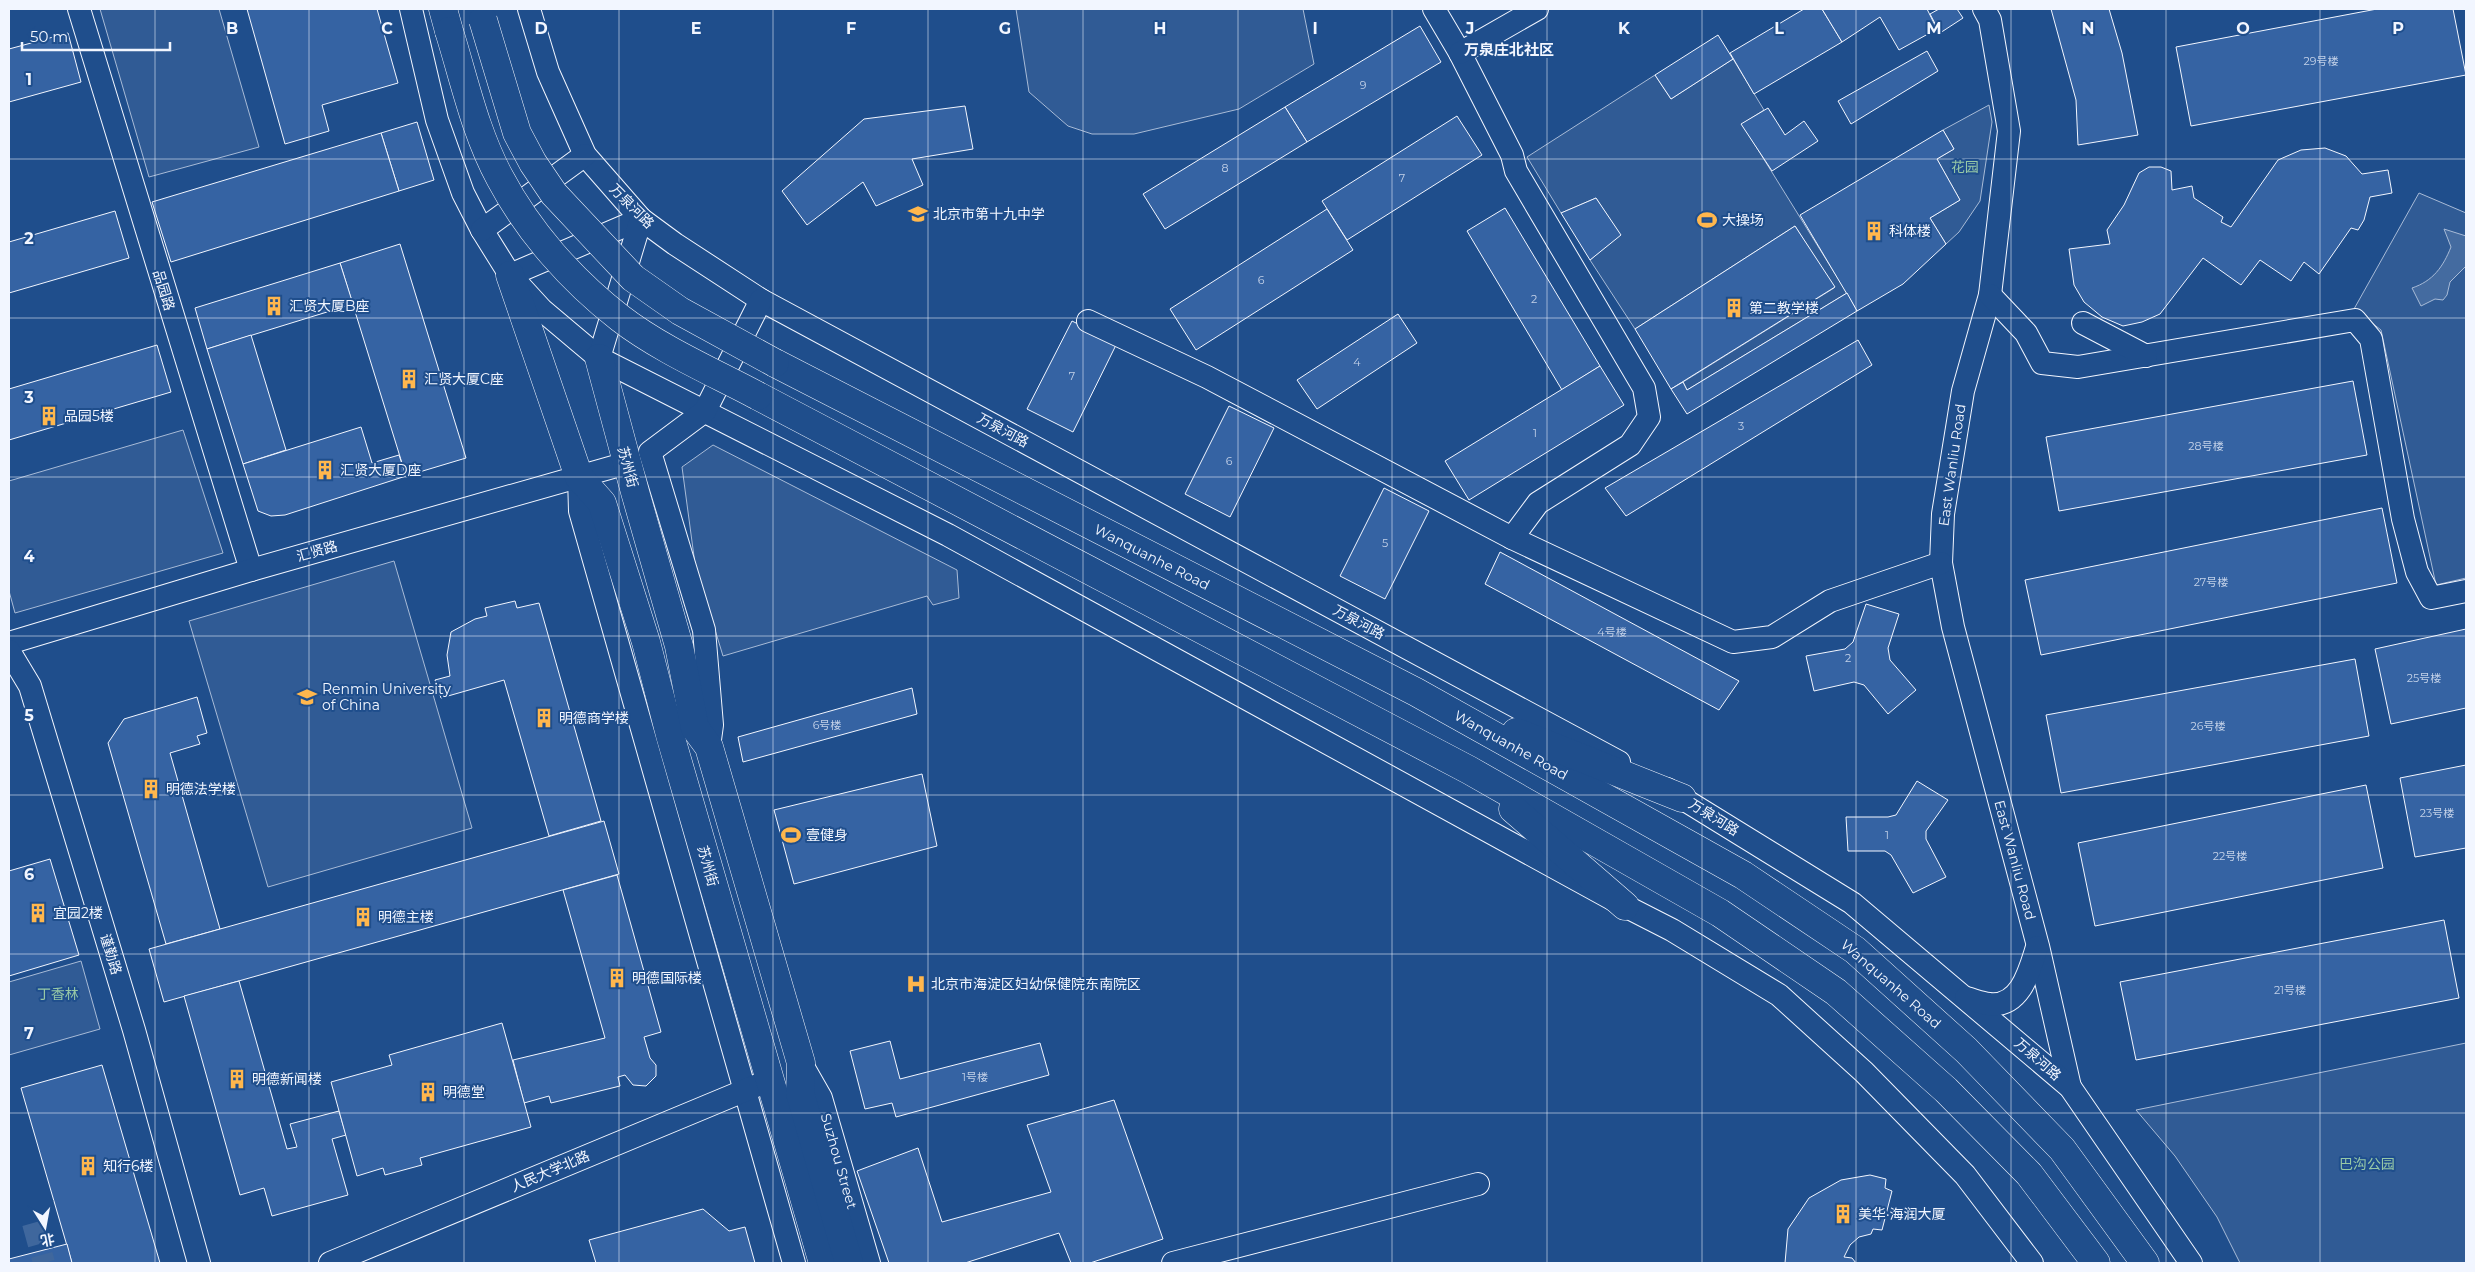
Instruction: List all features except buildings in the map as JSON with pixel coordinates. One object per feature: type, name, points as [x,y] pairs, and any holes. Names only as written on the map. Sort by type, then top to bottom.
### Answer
[{"type":"main road","name":"Wanquanhe Road","points":[[481,14],[517,133],[533,163],[554,194],[633,278],[680,311],[775,363],[1416,692],[1743,875],[1855,950],[1966,1050],[2062,1149],[2144,1262]]},
{"type":"main road","points":[[446,20],[482,139],[499,177],[524,218],[548,249],[620,318],[650,337],[758,396],[1469,770],[1720,913],[1836,992],[1946,1090],[2029,1174],[2096,1263]]},
{"type":"main road","name":"苏州街","points":[[510,275],[579,477],[602,503],[646,642],[670,735],[823,1263]]},
{"type":"main road","name":"苏州街","points":[[600,358],[638,458],[695,728],[709,747],[801,1063],[800,1093],[849,1263]]},
{"type":"main road","points":[[1416,692],[1682,798]]},
{"type":"main road","points":[[1469,770],[1625,906]]},
{"type":"street","name":"品园路","points":[[79,9],[251,570]]},
{"type":"street","points":[[411,9],[437,120],[463,193],[482,230],[510,275],[542,310],[600,358],[948,535],[1672,930],[1779,995],[1864,1072],[1965,1175],[2032,1263]]},
{"type":"street","name":"万泉河路","points":[[529,9],[548,72],[585,155],[641,219],[688,253],[761,300],[1682,798],[1852,903],[2070,1087],[2191,1263]]},
{"type":"street","points":[[1434,9],[1460,53],[1512,155],[1516,171],[1644,388],[1649,417],[1630,446],[1538,503],[1512,538]]},
{"type":"street","points":[[1460,53],[1537,9]]},
{"type":"street","name":"East Wanliu Road","points":[[1984,9],[1990,20],[2009,131],[1990,295],[1963,391],[1943,514],[1941,563],[1953,627],[2038,946],[2070,1087]]},
{"type":"street","points":[[482,230],[585,155]]},
{"type":"street","points":[[510,275],[641,219]]},
{"type":"street","points":[[600,358],[641,219]]},
{"type":"street","points":[[1990,295],[2026,334],[2042,364],[2078,367],[2355,320],[2371,339],[2403,518],[2417,572],[2431,598],[2466,591]]},
{"type":"street","points":[[638,458],[705,411],[761,300]]},
{"type":"street","points":[[1088,321],[1207,377],[1512,538],[1733,642],[1772,637],[1830,601],[1941,563]]},
{"type":"street","points":[[2083,323],[2146,356]]},
{"type":"street","name":"汇贤路","points":[[9,643],[251,570],[579,477],[638,458]]},
{"type":"street","name":"苏州街","points":[[579,477],[580,511],[794,1263]]},
{"type":"street","name":"谨勤路","points":[[9,651],[30,686],[134,1030],[199,1263]]},
{"type":"street","points":[[1966,998],[1991,1004],[2005,1001],[2016,994],[2027,978],[2038,946]]},
{"type":"street","name":"Suzhou Street","points":[[801,1063],[821,1098],[869,1263]]},
{"type":"street","name":"人民大学北路","points":[[330,1263],[770,1081]]},
{"type":"street","points":[[1173,1263],[1478,1184]]},
{"type":"shaded area","points":[[100,9],[219,9],[259,147],[149,177]]},
{"type":"shaded area","points":[[1016,9],[1303,9],[1314,64],[1239,109],[1134,134],[1092,134],[1068,126],[1029,92]]},
{"type":"shaded area","name":"大操场","points":[[1733,59],[1764,110],[1742,124],[1847,293],[1687,390],[1683,382],[1834,288],[1795,226],[1635,329],[1590,260],[1620,235],[1596,198],[1561,213],[1527,157],[1655,75],[1671,99]]},
{"type":"shaded area","name":"花园","points":[[1989,105],[1992,122],[1980,201],[1959,232],[1946,244],[1930,218],[1960,200],[1937,159],[1954,149],[1943,130]]},
{"type":"shaded area","points":[[2419,193],[2466,213],[2466,578],[2436,585],[2381,330],[2354,309]]},
{"type":"shaded area","points":[[2444,229],[2466,236],[2466,266],[2450,282],[2447,295],[2443,300],[2435,299],[2421,306],[2412,288],[2426,281],[2441,267],[2451,247]]},
{"type":"shaded area","points":[[183,430],[223,553],[15,613],[9,591],[9,481]]},
{"type":"shaded area","points":[[713,445],[957,570],[959,598],[933,605],[927,596],[723,656],[695,564],[682,467]]},
{"type":"shaded area","points":[[394,561],[472,828],[268,887],[189,621]]},
{"type":"shaded area","name":"丁香林","points":[[81,961],[100,1029],[9,1055],[9,982]]},
{"type":"shaded area","name":"巴沟公园","points":[[2466,1043],[2466,1263],[2240,1263],[2217,1217],[2175,1156],[2136,1110]]},
{"type":"tunnel","points":[[33,1223],[44,1263]]},
{"type":"place","name":"北京市第十九中学","points":[[918,214]]},
{"type":"place","name":"大操场","points":[[1707,220]]},
{"type":"place","name":"科体楼","points":[[1874,231]]},
{"type":"place","name":"汇贤大厦B座","points":[[274,306]]},
{"type":"place","name":"第二教学楼","points":[[1734,308]]},
{"type":"place","name":"汇贤大厦C座","points":[[409,379]]},
{"type":"place","name":"品园5楼","points":[[49,416]]},
{"type":"place","name":"汇贤大厦D座","points":[[325,470]]},
{"type":"place","name":"Renmin University of China","points":[[307,697]]},
{"type":"place","name":"明德商学楼","points":[[544,718]]},
{"type":"place","name":"明德法学楼","points":[[151,789]]},
{"type":"place","name":"壹健身","points":[[791,835]]},
{"type":"place","name":"宜园2楼","points":[[38,913]]},
{"type":"place","name":"明德主楼","points":[[363,917]]},
{"type":"place","name":"明德国际楼","points":[[617,978]]},
{"type":"place","name":"北京市海淀区妇幼保健院东南院区","points":[[916,984]]},
{"type":"place","name":"明德新闻楼","points":[[237,1079]]},
{"type":"place","name":"明德堂","points":[[428,1092]]},
{"type":"place","name":"知行6楼","points":[[88,1166]]},
{"type":"place","name":"美华·海润大厦","points":[[1843,1214]]},
{"type":"district","name":"万泉庄北社区","points":[[1509,49]]}]
